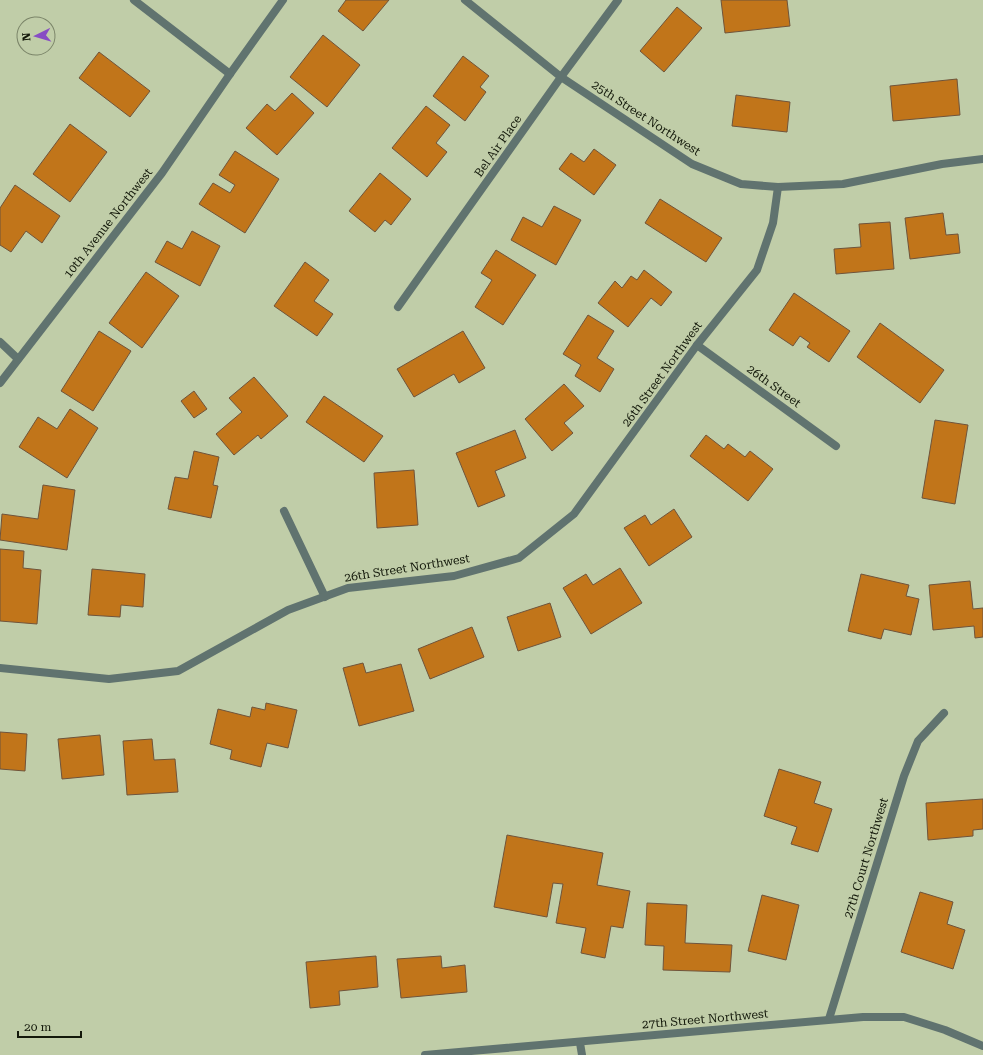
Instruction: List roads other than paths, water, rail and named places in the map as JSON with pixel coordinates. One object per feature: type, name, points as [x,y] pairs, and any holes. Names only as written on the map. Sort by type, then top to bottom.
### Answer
[{"type":"street","points":[[134,0],[230,74]]},
{"type":"street","name":"10th Avenue Northwest","points":[[0,383],[162,173],[283,0]]},
{"type":"street","name":"25th Street Northwest","points":[[465,0],[561,77],[692,164],[741,184],[778,187],[843,184],[942,164],[983,159]]},
{"type":"street","name":"Bel Air Place","points":[[398,307],[561,77],[618,0]]},
{"type":"street","name":"26th Street Northwest","points":[[0,668],[109,679],[178,671],[288,610],[348,588],[454,576],[520,558],[574,514],[697,345],[757,270],[773,223],[778,187]]},
{"type":"street","points":[[0,342],[18,359]]},
{"type":"street","name":"26th Street","points":[[697,345],[836,446]]},
{"type":"street","points":[[284,511],[325,597]]},
{"type":"street","name":"27th Court Northwest","points":[[829,1019],[904,776],[918,741],[944,713]]},
{"type":"street","name":"27th Street Northwest","points":[[425,1055],[580,1043],[863,1017],[904,1018],[945,1030],[983,1046]]},
{"type":"street","points":[[580,1043],[582,1055]]}]
